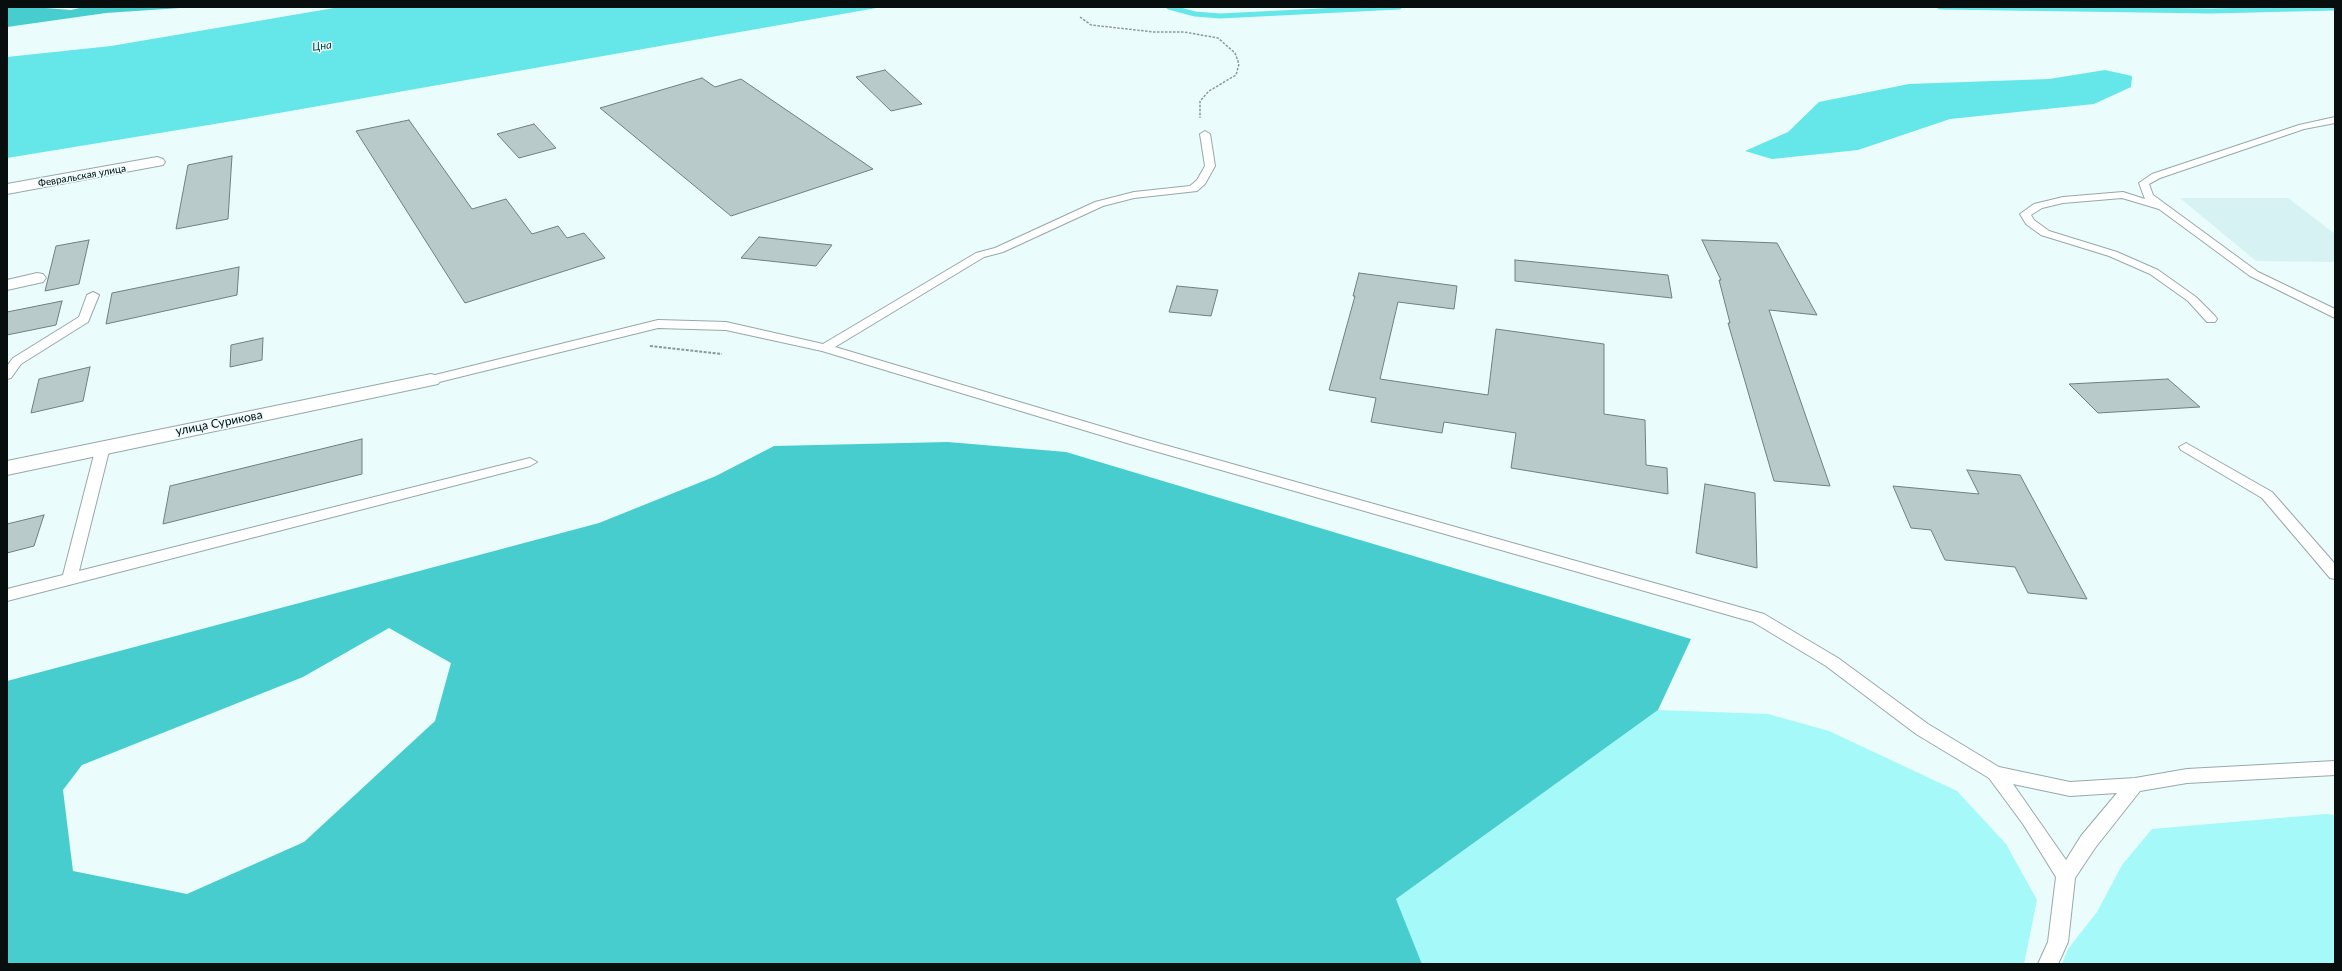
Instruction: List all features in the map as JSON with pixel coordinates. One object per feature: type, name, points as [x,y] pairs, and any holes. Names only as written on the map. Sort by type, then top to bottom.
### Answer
[{"type":"street","name":"Февральская улица","points":[[7,189],[157,162]]},
{"type":"street","points":[[7,285],[37,278]]},
{"type":"street","name":"улица Сурикова","points":[[7,468],[431,380]]},
{"type":"lane","points":[[2335,120],[2302,127],[2156,176],[2144,183],[2148,196],[2254,274],[2335,314]]},
{"type":"lane","points":[[825,348],[980,255],[1000,250],[1099,204],[1134,195],[1193,189],[1201,182],[1210,166],[1205,134]]},
{"type":"lane","points":[[2165,209],[2123,195],[2063,200],[2038,206],[2025,214],[2030,222],[2045,233],[2113,254],[2154,272],[2192,299],[2210,319]]},
{"type":"lane","points":[[7,376],[16,361],[67,331],[84,319],[92,295]]},
{"type":"lane","points":[[431,380],[658,324],[726,326],[825,348],[1135,441],[1758,618],[1832,662],[1922,729],[1995,773],[2070,788],[2134,785],[2187,776],[2335,768]]},
{"type":"lane","points":[[69,580],[103,447]]},
{"type":"lane","points":[[2186,447],[2266,495],[2335,574]]},
{"type":"lane","points":[[7,595],[530,462]]},
{"type":"lane","points":[[1995,773],[2029,819],[2066,876]]},
{"type":"lane","points":[[2048,964],[2058,942],[2066,876],[2088,842],[2134,785]]},
{"type":"path","points":[[1080,17],[1091,25],[1154,32],[1184,32],[1218,38],[1235,53],[1240,64],[1236,74],[1209,91],[1200,101],[1199,116],[1205,134]]},
{"type":"path","points":[[646,346],[722,354]]},
{"type":"shaded area","points":[[33,7],[71,10],[84,7],[195,7],[106,13],[7,27],[7,8]]},
{"type":"shaded area","points":[[2180,198],[2288,198],[2335,234],[2335,262],[2256,261]]},
{"type":"shaded area","points":[[948,442],[1066,452],[1691,639],[1658,710],[1396,899],[1422,964],[7,964],[7,681],[599,523],[716,476],[774,446]],"holes":[[[389,628],[451,663],[435,721],[304,842],[187,894],[73,871],[63,790],[82,765],[303,677]]]},
{"type":"shaded area","points":[[1658,710],[1768,714],[1829,731],[1957,791],[2006,844],[2037,900],[2024,964],[1422,964],[1396,899]]},
{"type":"shaded area","points":[[2326,814],[2335,815],[2335,964],[2062,964],[2068,949],[2097,912],[2122,865],[2152,829]]},
{"type":"water","name":"Цна","points":[[340,7],[882,7],[239,120],[7,158],[7,57],[111,46]]},
{"type":"water","points":[[2105,70],[2132,76],[2131,87],[2094,104],[1950,119],[1858,150],[1772,159],[1745,151],[1788,132],[1819,102],[1909,84],[2049,79]]},
{"type":"building","points":[[885,70],[922,104],[891,111],[856,77]]},
{"type":"building","points":[[702,78],[715,87],[741,79],[873,169],[731,216],[600,108]]},
{"type":"building","points":[[409,120],[472,209],[506,199],[532,234],[558,226],[567,238],[584,233],[605,258],[465,303],[356,131]]},
{"type":"building","points":[[534,124],[556,148],[519,158],[497,134]]},
{"type":"building","points":[[232,156],[228,219],[176,229],[188,165]]},
{"type":"building","points":[[759,237],[832,245],[816,266],[741,258]]},
{"type":"building","points":[[89,240],[79,284],[45,291],[56,246]]},
{"type":"building","points":[[1702,240],[1777,243],[1817,315],[1769,310],[1830,486],[1774,481],[1728,323],[1730,323],[1719,280],[1721,280]]},
{"type":"building","points":[[1515,260],[1668,275],[1672,298],[1515,281]]},
{"type":"building","points":[[239,267],[237,295],[106,324],[112,293]]},
{"type":"building","points":[[1359,273],[1457,286],[1454,309],[1398,302],[1380,379],[1488,395],[1496,329],[1604,344],[1604,414],[1645,420],[1646,465],[1667,468],[1668,494],[1511,468],[1516,433],[1444,422],[1442,433],[1371,422],[1376,398],[1329,390],[1355,296],[1353,296]]},
{"type":"building","points":[[1177,286],[1218,290],[1211,316],[1169,312]]},
{"type":"building","points":[[62,301],[56,325],[7,335],[7,312]]},
{"type":"building","points":[[263,338],[262,360],[230,367],[231,345]]},
{"type":"building","points":[[90,367],[83,401],[31,413],[39,379]]},
{"type":"building","points":[[2168,379],[2200,407],[2098,413],[2069,384]]},
{"type":"building","points":[[362,439],[362,474],[163,524],[170,486]]},
{"type":"building","points":[[1967,470],[2020,475],[2087,599],[2028,593],[2015,567],[1945,560],[1931,530],[1911,528],[1893,486],[1979,494]]},
{"type":"building","points":[[1705,484],[1755,493],[1757,568],[1696,553]]},
{"type":"building","points":[[44,515],[34,546],[7,553],[7,524]]},
{"type":"waterway","points":[[1169,7],[1195,14],[1220,16],[1399,7]]},
{"type":"waterway","points":[[1940,7],[2211,11],[2335,8]]}]
